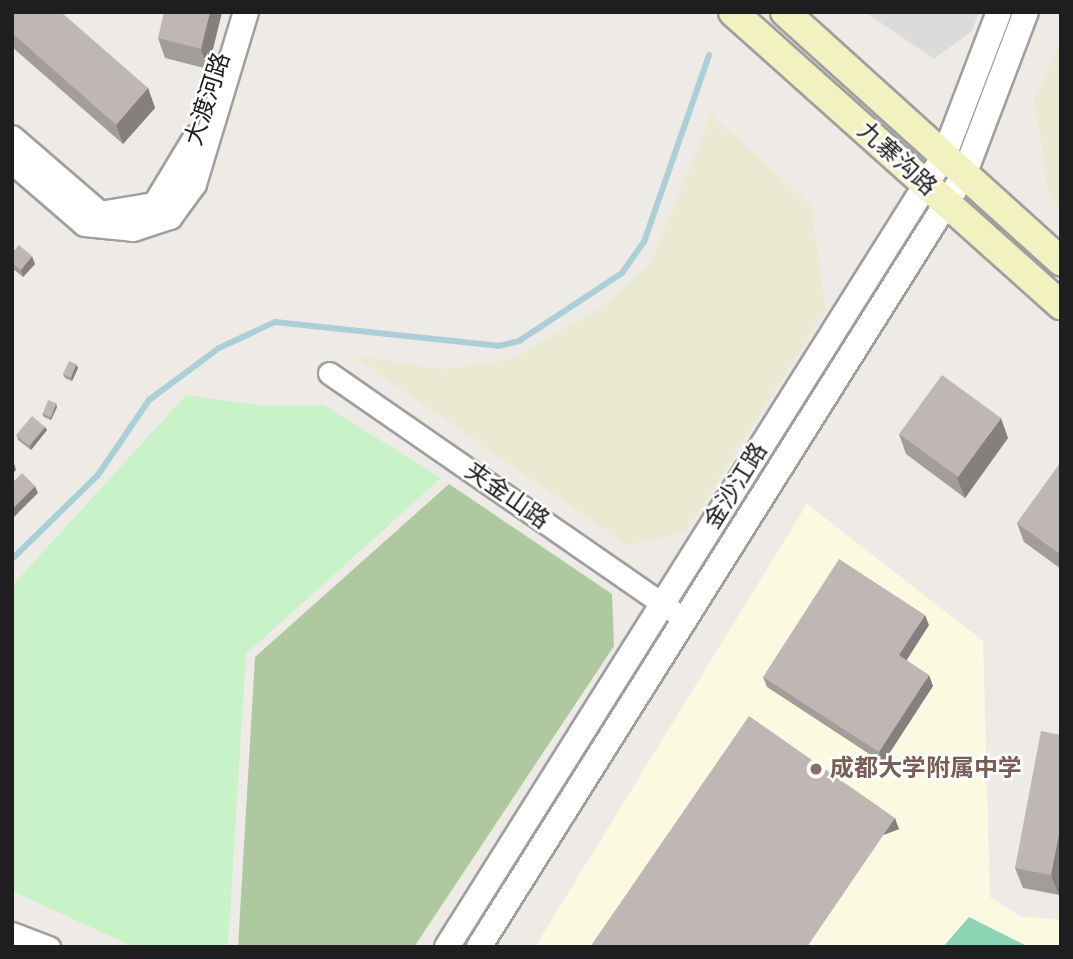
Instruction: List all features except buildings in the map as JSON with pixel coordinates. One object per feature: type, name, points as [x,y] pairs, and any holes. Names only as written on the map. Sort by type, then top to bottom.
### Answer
[{"type":"main road","name":"九寨沟路","points":[[733,12],[1061,305]]},
{"type":"main road","name":"九寨沟路","points":[[785,12],[1061,261]]},
{"type":"street","name":"大渡河路","points":[[12,138],[100,214],[155,205],[190,156],[234,12]]},
{"type":"street","name":"大渡河路","points":[[12,161],[85,224],[133,229],[170,217],[194,184],[247,12]]},
{"type":"street","name":"金沙江路","points":[[447,947],[944,156],[999,12]]},
{"type":"street","name":"金沙江路","points":[[479,947],[964,176],[1026,12]]},
{"type":"street","name":"夹金山路","points":[[329,373],[684,619]]},
{"type":"street","points":[[12,933],[49,947]]},
{"type":"shaded area","points":[[865,12],[979,12],[972,31],[934,59]]},
{"type":"shaded area","points":[[1061,42],[1061,208],[1049,197],[1034,99]]},
{"type":"shaded area","points":[[711,114],[811,205],[826,310],[686,532],[628,546],[351,355],[444,369],[511,359],[606,304],[651,262]]},
{"type":"shaded area","name":"成都大学附属中学","points":[[807,504],[983,641],[990,897],[1020,916],[1061,920],[1061,947],[535,947]]},
{"type":"green space","points":[[186,395],[266,406],[324,405],[441,478],[246,654],[228,947],[134,947],[12,891],[12,586]]},
{"type":"green space","points":[[449,484],[612,594],[614,646],[414,947],[238,947],[255,657]]},
{"type":"green space","points":[[969,917],[1029,947],[943,947]]},
{"type":"waterway","points":[[12,559],[98,475],[149,400],[219,348],[275,322],[498,346],[519,341],[622,273],[644,242],[709,55]]},
{"type":"place","name":"成都大学附属中学","points":[[816,769]]}]
